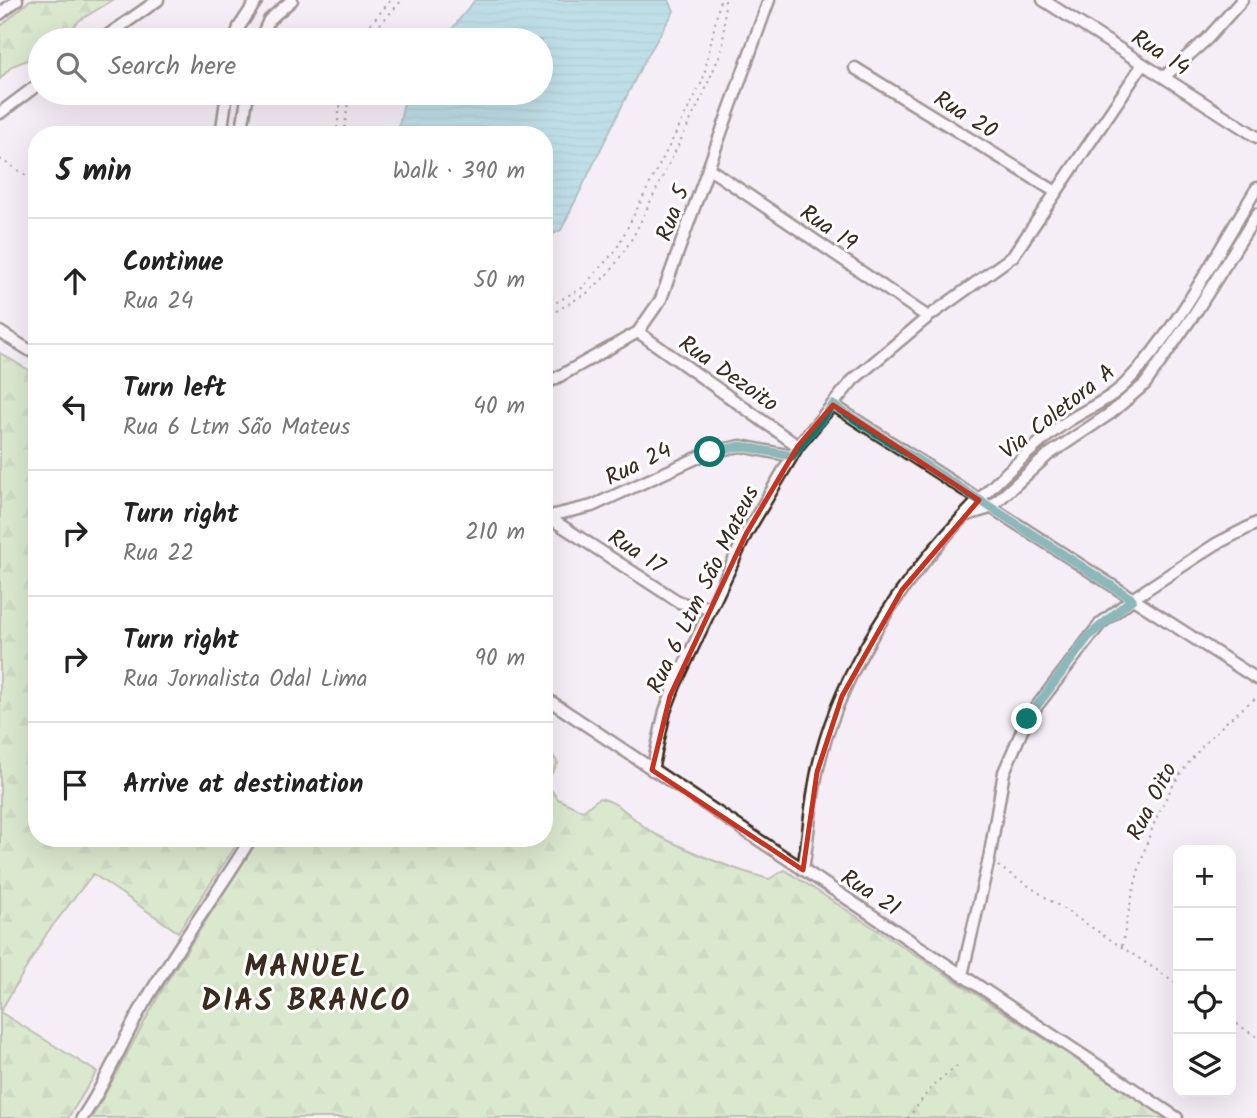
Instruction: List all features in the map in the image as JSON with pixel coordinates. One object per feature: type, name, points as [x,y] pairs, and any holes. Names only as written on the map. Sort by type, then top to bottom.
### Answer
[{"type":"street","points":[[0,14],[17,0]]},
{"type":"street","points":[[118,28],[158,0]]},
{"type":"street","points":[[239,28],[257,0]]},
{"type":"street","points":[[265,28],[269,20],[292,0]]},
{"type":"street","name":"Rua 5","points":[[553,380],[638,332],[661,299],[769,0]]},
{"type":"street","name":"Rua 14","points":[[1043,0],[1257,137]]},
{"type":"street","points":[[1164,77],[1208,39],[1242,0]]},
{"type":"street","name":"Rua 6 Ltm São Mateus","points":[[652,770],[670,696],[746,534],[798,446],[853,380],[928,317],[1013,256],[1143,64]]},
{"type":"street","name":"Rua 20","points":[[855,68],[1056,192]]},
{"type":"street","points":[[0,113],[28,92]]},
{"type":"street","points":[[222,126],[225,105]]},
{"type":"street","points":[[242,126],[246,105]]},
{"type":"street","name":"Rua 19","points":[[708,169],[928,317]]},
{"type":"street","name":"Via Coletora A","points":[[803,870],[817,772],[842,695],[902,590],[979,500],[1031,450],[1065,423],[1115,393],[1145,362],[1257,188]]},
{"type":"street","name":"Via Coletora A","points":[[964,517],[990,508],[1048,456],[1111,413],[1145,383],[1197,310],[1257,214]]},
{"type":"street","points":[[0,332],[28,349]]},
{"type":"street","name":"Rua Dezoito","points":[[638,332],[798,446]]},
{"type":"street","points":[[833,405],[1257,679]]},
{"type":"street","name":"Rua 24","points":[[553,516],[592,506],[710,452],[741,446],[792,456]]},
{"type":"street","name":"Rua 17","points":[[553,522],[679,602],[695,607],[712,606]]},
{"type":"street","points":[[962,975],[989,859],[1004,772],[1024,725],[1088,637],[1132,599],[1216,544],[1257,523]]},
{"type":"street","name":"Rua 21","points":[[553,703],[1177,1118]]},
{"type":"street","points":[[82,1118],[100,1093],[144,1004],[245,847]]},
{"type":"path","points":[[367,28],[391,0]]},
{"type":"path","points":[[377,28],[402,0]]},
{"type":"path","points":[[553,304],[582,288],[615,250],[704,80],[720,0]]},
{"type":"path","points":[[553,313],[589,292],[611,271],[633,237],[703,96],[723,47],[725,0]]},
{"type":"path","points":[[337,126],[340,105]]},
{"type":"path","points":[[345,126],[348,105]]},
{"type":"path","points":[[0,159],[28,176]]},
{"type":"path","name":"Rua Oito","points":[[1122,946],[1144,843],[1173,785],[1192,756],[1217,729],[1257,697]]},
{"type":"path","points":[[989,859],[1173,981]]},
{"type":"path","points":[[1236,1023],[1257,1037]]},
{"type":"path","points":[[908,1118],[933,1084],[961,1063]]},
{"type":"highlighted area","points":[[833,405],[979,500],[902,590],[842,696],[817,772],[803,870],[652,770],[670,696],[746,534],[798,446]]},
{"type":"green space","points":[[30,0],[113,0],[72,28],[28,28],[28,60],[12,66],[0,79],[0,27]]},
{"type":"green space","points":[[0,353],[28,370],[28,847],[235,847],[178,932],[93,874],[47,933],[0,1012]]},
{"type":"green space","points":[[553,756],[558,763],[553,771]]},
{"type":"green space","points":[[553,792],[558,799],[583,811],[599,798],[615,804],[657,835],[712,860],[769,879],[785,870],[1166,1118],[92,1118],[164,986],[253,847],[553,847]]},
{"type":"green space","points":[[0,1012],[97,1072],[68,1118],[0,1118]]},
{"type":"water","points":[[475,0],[669,0],[674,11],[642,65],[561,230],[553,234],[553,126],[399,126],[403,105],[553,105],[553,28],[453,28]]},
{"type":"district","name":"MANUEL DIAS BRANCO","points":[[306,983]]},
{"type":"route","points":[[710,452],[741,446],[792,456],[833,405],[1132,599],[1088,637],[1027,719]]}]
